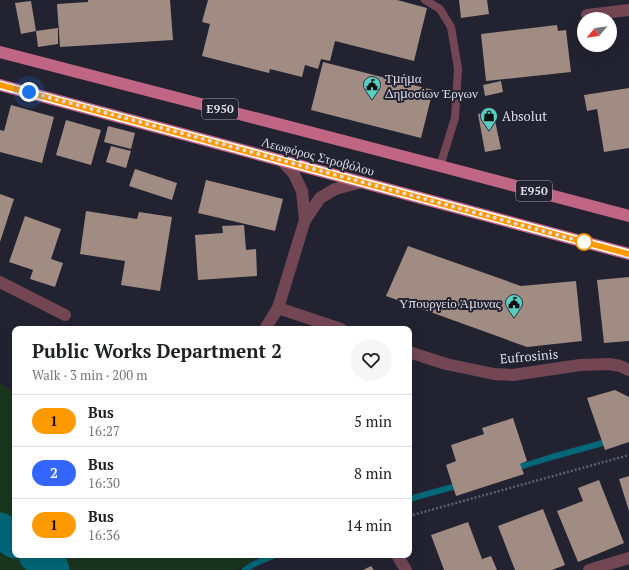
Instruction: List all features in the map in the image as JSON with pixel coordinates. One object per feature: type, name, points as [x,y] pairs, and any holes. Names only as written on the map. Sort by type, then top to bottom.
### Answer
[{"type":"main road","name":"Λεωφόρος Στροβόλου","points":[[0,52],[629,216]]},
{"type":"main road","name":"Λεωφόρος Στροβόλου","points":[[0,85],[629,254]]},
{"type":"street","points":[[612,12],[629,10]]},
{"type":"street","points":[[281,160],[294,174],[302,191],[305,220]]},
{"type":"street","points":[[267,326],[278,308],[305,220],[320,198],[335,188],[362,182]]},
{"type":"street","points":[[0,282],[65,315]]},
{"type":"street","points":[[278,308],[332,326]]},
{"type":"street","name":"Eufrosinis","points":[[412,353],[446,364],[494,374],[512,374],[580,365],[610,364],[629,370]]},
{"type":"street","points":[[400,558],[406,570]]},
{"type":"street","points":[[589,570],[629,558]]},
{"type":"lane","points":[[426,0],[440,9],[451,27],[458,69],[455,118],[440,166]]},
{"type":"path","points":[[412,515],[629,455]]},
{"type":"green space","points":[[0,384],[12,390],[12,558],[256,558],[237,570],[0,570]]},
{"type":"building","points":[[88,0],[170,0],[173,40],[60,47],[57,4],[88,2]]},
{"type":"building","points":[[208,0],[397,0],[427,8],[414,61],[335,41],[330,61],[321,59],[318,69],[305,65],[302,77],[270,69],[269,73],[202,56],[210,24],[202,22]]},
{"type":"building","points":[[459,0],[487,0],[489,14],[461,18]]},
{"type":"building","points":[[31,1],[36,31],[21,34],[15,3]]},
{"type":"building","points":[[557,25],[558,31],[566,30],[571,72],[486,81],[481,34]]},
{"type":"building","points":[[58,28],[58,44],[38,47],[36,31]]},
{"type":"building","name":"Τμήμα Δημοσίων Έργων","points":[[323,62],[433,90],[421,138],[311,110]]},
{"type":"building","points":[[501,81],[503,92],[485,96],[483,85]]},
{"type":"building","points":[[629,88],[629,148],[604,152],[597,109],[587,111],[584,95]]},
{"type":"building","points":[[11,105],[54,117],[42,163],[0,152],[0,130],[4,131]]},
{"type":"building","name":"Absolut","points":[[493,111],[501,149],[485,152],[478,114]]},
{"type":"building","points":[[66,120],[101,130],[91,165],[56,155]]},
{"type":"building","points":[[108,126],[135,133],[131,149],[104,142]]},
{"type":"building","points":[[111,146],[131,151],[126,168],[106,162]]},
{"type":"building","points":[[135,169],[177,183],[172,200],[129,186]]},
{"type":"building","points":[[206,180],[283,199],[275,231],[198,213]]},
{"type":"building","points":[[0,194],[14,199],[0,242]]},
{"type":"building","points":[[86,211],[137,219],[139,212],[172,217],[160,291],[121,285],[125,261],[80,254]]},
{"type":"building","points":[[25,216],[61,229],[51,259],[63,263],[55,287],[30,279],[33,270],[9,262]]},
{"type":"building","points":[[244,225],[246,250],[256,249],[257,276],[198,280],[195,235],[223,233],[222,226]]},
{"type":"building","name":"Υπουργείο Άμυνας","points":[[408,246],[521,286],[576,281],[582,341],[527,347],[386,296]]},
{"type":"building","points":[[629,277],[629,341],[604,343],[597,280]]},
{"type":"building","points":[[615,390],[629,397],[629,442],[605,450],[587,398]]},
{"type":"building","points":[[513,418],[527,461],[520,464],[524,474],[456,496],[446,465],[456,461],[451,445],[484,434],[482,428]]},
{"type":"building","points":[[629,476],[629,511],[619,479]]},
{"type":"building","points":[[599,480],[624,543],[578,562],[557,511],[583,501],[578,488]]},
{"type":"building","points":[[543,509],[565,565],[552,570],[515,570],[498,526]]},
{"type":"building","points":[[468,522],[482,559],[491,556],[497,570],[444,570],[431,535]]},
{"type":"building","points":[[371,566],[374,570],[363,570]]},
{"type":"waterway","points":[[513,469],[610,441]]},
{"type":"waterway","points":[[412,498],[460,485]]},
{"type":"waterway","points":[[0,530],[12,539]]},
{"type":"waterway","points":[[40,558],[49,564],[52,570]]},
{"type":"waterway","points":[[245,570],[252,565],[268,558]]},
{"type":"bus line","name":"1","points":[[0,85],[629,254]]},
{"type":"place","name":"Τμήμα Δημοσίων Έργων","points":[[372,100]]},
{"type":"place","name":"Absolut","points":[[489,131]]},
{"type":"place","name":"Υπουργείο Άμυνας","points":[[514,318]]},
{"type":"route","points":[[29,92],[584,242]]}]
